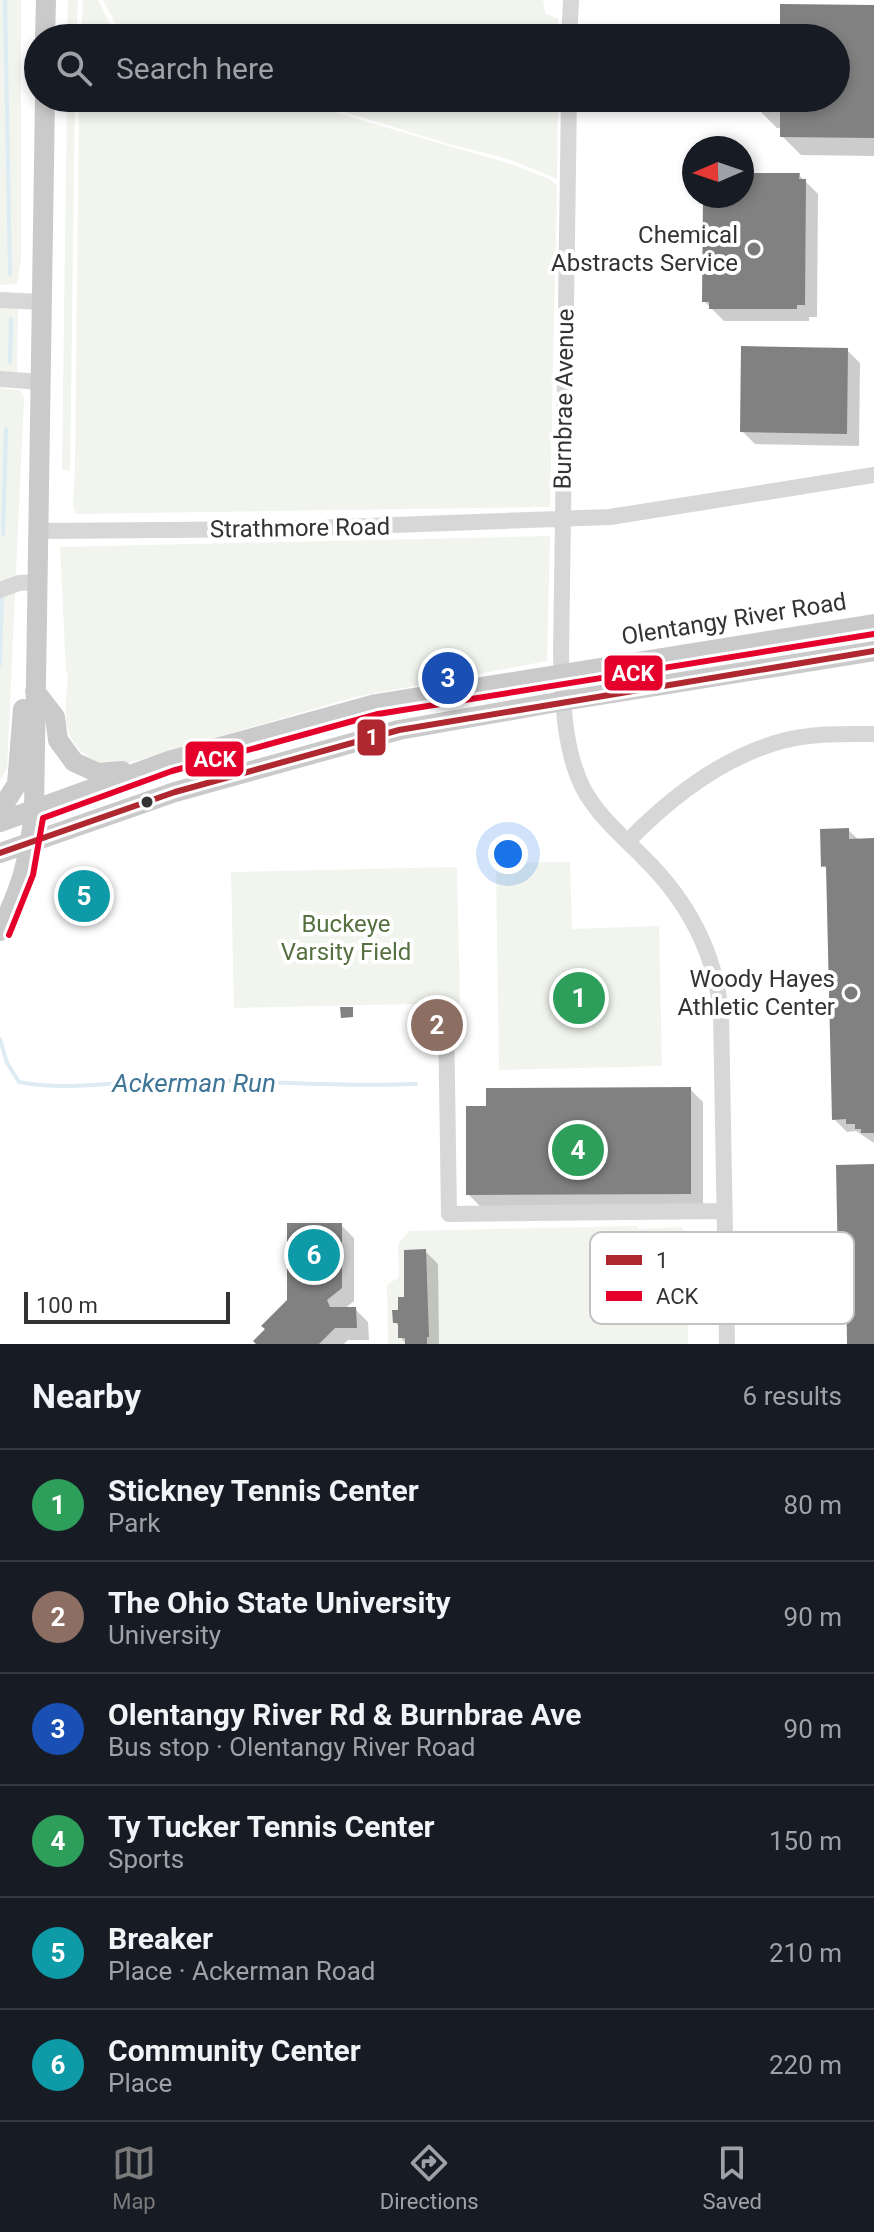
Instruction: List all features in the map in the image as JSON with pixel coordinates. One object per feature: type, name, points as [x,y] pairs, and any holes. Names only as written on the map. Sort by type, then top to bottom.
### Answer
[{"type":"main road","points":[[45,24],[46,0]]},
{"type":"main road","points":[[0,931],[19,892],[31,843],[34,811],[45,112]]},
{"type":"main road","name":"Olentangy River Road","points":[[0,822],[169,761],[376,704],[874,624]]},
{"type":"main road","points":[[0,811],[17,784],[25,677],[37,639]]},
{"type":"main road","points":[[0,853],[175,792],[399,730],[874,651]]},
{"type":"main road","points":[[35,691],[55,717],[58,740],[66,754],[83,768],[108,773],[169,761]]},
{"type":"street","points":[[570,24],[571,0]]},
{"type":"street","name":"Burnbrae Avenue","points":[[569,112],[562,520],[562,673],[566,727],[576,771],[584,789],[594,805],[648,862],[689,913],[715,970],[721,1013],[724,1232]]},
{"type":"street","points":[[0,300],[42,302]]},
{"type":"street","points":[[0,379],[41,382]]},
{"type":"street","name":"Strathmore Road","points":[[39,531],[285,529],[610,517],[874,475]]},
{"type":"street","points":[[0,590],[19,583],[38,582]]},
{"type":"street","points":[[628,841],[647,822],[731,760],[783,740],[821,735],[874,734]]},
{"type":"street","points":[[446,1015],[449,1214],[724,1211]]},
{"type":"street","name":"Burnbrae Avenue","points":[[727,1324],[727,1344]]},
{"type":"green space","points":[[0,0],[21,0],[21,260],[17,284],[0,285]]},
{"type":"green space","points":[[68,0],[78,0],[77,24],[67,24]]},
{"type":"green space","points":[[83,0],[98,0],[110,24],[82,24]]},
{"type":"green space","points":[[103,0],[543,0],[545,13],[558,19],[558,24],[116,24]]},
{"type":"green space","points":[[67,112],[75,112],[70,471],[62,470]]},
{"type":"green space","points":[[79,112],[334,112],[511,164],[552,180],[557,186],[550,507],[76,514],[73,505]]},
{"type":"green space","points":[[345,112],[558,112],[557,179],[508,159]]},
{"type":"green space","points":[[0,306],[15,306],[18,310],[17,379],[0,378]]},
{"type":"green space","points":[[0,388],[20,390],[24,398],[7,769],[0,780]]},
{"type":"green space","points":[[550,536],[547,661],[355,697],[118,766],[88,763],[90,758],[80,750],[68,731],[68,674],[60,547]]},
{"type":"green space","points":[[570,862],[572,929],[659,926],[662,1066],[499,1070],[496,863]]},
{"type":"green space","name":"Buckeye Varsity Field","points":[[457,867],[460,1003],[234,1008],[231,872]]},
{"type":"green space","points":[[681,1227],[685,1232],[590,1232],[590,1324],[688,1324],[688,1344],[388,1344],[387,1285],[399,1277],[398,1244],[409,1231]]},
{"type":"building","points":[[780,4],[874,5],[874,138],[780,137],[780,112],[850,112],[850,24],[780,24]]},
{"type":"building","name":"Chemical Abstracts Service","points":[[754,173],[800,173],[799,179],[806,179],[805,305],[797,305],[797,309],[709,309],[709,302],[702,302],[703,208],[754,208]]},
{"type":"building","name":"Chemical Abstracts Service","points":[[741,346],[848,348],[847,434],[740,432]]},
{"type":"building","name":"Woody Hayes Athletic Center","points":[[849,828],[849,839],[874,838],[874,1133],[861,1133],[861,1129],[855,1129],[855,1124],[846,1124],[846,1119],[832,1120],[826,866],[821,867],[820,829]]},
{"type":"building","points":[[340,1007],[353,1007],[353,1017],[341,1018]]},
{"type":"building","points":[[691,1087],[691,1194],[466,1195],[466,1106],[486,1106],[486,1088]]},
{"type":"building","points":[[874,1164],[874,1344],[847,1344],[847,1324],[854,1324],[854,1232],[837,1232],[836,1165]]},
{"type":"building","points":[[287,1223],[342,1223],[342,1288],[327,1300],[330,1307],[356,1307],[357,1328],[335,1328],[319,1344],[256,1344],[253,1341],[265,1329],[261,1326],[287,1300]]},
{"type":"building","points":[[426,1249],[429,1337],[427,1344],[405,1344],[405,1338],[398,1338],[398,1323],[393,1323],[392,1310],[398,1310],[398,1297],[404,1297],[404,1250]]},
{"type":"waterway","name":"Ackerman Run","points":[[5,0],[10,274]]},
{"type":"waterway","name":"Ackerman Run","points":[[10,362],[11,319]]},
{"type":"waterway","name":"Ackerman Run","points":[[3,534],[6,429]]},
{"type":"waterway","name":"Ackerman Run","points":[[0,664],[2,597]]},
{"type":"waterway","name":"Ackerman Run","points":[[0,1039],[7,1063],[19,1082],[36,1085],[191,1080],[416,1084]]},
{"type":"transit line","name":"ACK","points":[[9,935],[33,875],[43,818],[172,771],[378,714],[874,634]]},
{"type":"transit line","name":"1","points":[[0,853],[175,792],[399,730],[874,651]]},
{"type":"place","name":"Chemical Abstracts Service","points":[[754,249]]},
{"type":"place","name":"Olentangy River Rd & Burnbrae Ave","points":[[448,678]]},
{"type":"place","name":"Breaker","points":[[84,896]]},
{"type":"place","name":"Woody Hayes Athletic Center","points":[[851,993]]},
{"type":"place","name":"Stickney Tennis Center","points":[[579,998]]},
{"type":"place","name":"The Ohio State University","points":[[437,1025]]},
{"type":"place","name":"Ty Tucker Tennis Center","points":[[578,1150]]},
{"type":"place","name":"Community Center","points":[[314,1255]]}]
